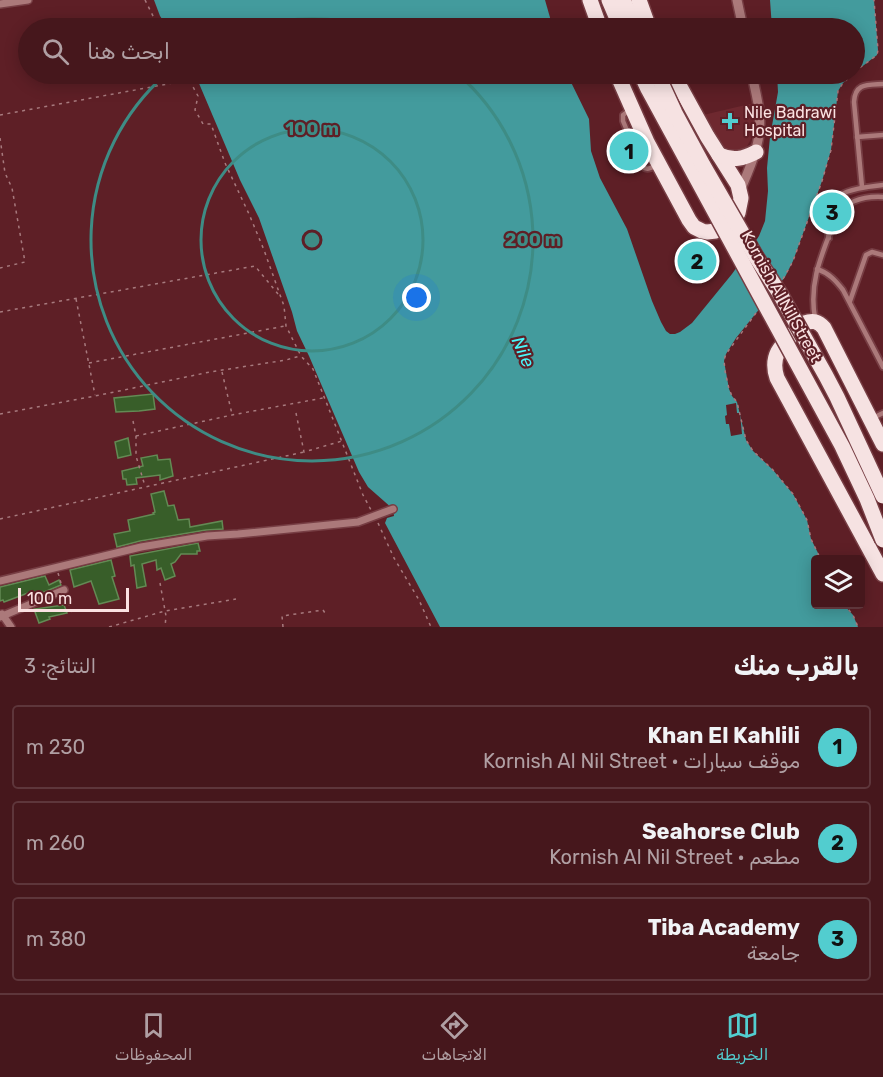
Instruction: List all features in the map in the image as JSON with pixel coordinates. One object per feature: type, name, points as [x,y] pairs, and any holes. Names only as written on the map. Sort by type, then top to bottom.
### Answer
[{"type":"highway","points":[[590,0],[596,18]]},
{"type":"highway","points":[[609,0],[617,18]]},
{"type":"highway","points":[[623,0],[631,18]]},
{"type":"highway","points":[[639,0],[645,18]]},
{"type":"highway","points":[[621,84],[647,142],[691,224],[702,231],[716,231],[738,213],[740,191],[679,84]]},
{"type":"highway","name":"Kornish Al Nil Street","points":[[646,84],[842,446],[883,540]]},
{"type":"highway","name":"Kornish Al Nil Street","points":[[662,84],[703,165],[780,294],[829,383],[883,496]]},
{"type":"highway","points":[[719,155],[742,159],[756,152]]},
{"type":"highway","points":[[883,444],[877,416],[824,327],[815,321],[804,323],[778,350],[774,359],[774,369],[883,574]]},
{"type":"street","points":[[0,4],[28,0]]},
{"type":"street","points":[[737,0],[741,18]]},
{"type":"street","points":[[740,191],[759,139],[759,112],[754,84]]},
{"type":"street","points":[[0,581],[141,547],[207,536],[358,522],[393,509]]},
{"type":"street","points":[[11,627],[1,615],[64,590]]},
{"type":"lane","points":[[862,187],[854,95],[858,88],[883,84]]},
{"type":"lane","points":[[857,137],[883,135]]},
{"type":"lane","points":[[829,238],[825,227],[826,215],[836,198],[853,189],[883,185]]},
{"type":"lane","points":[[815,321],[813,295],[817,269],[837,215],[848,204],[862,199],[883,197]]},
{"type":"lane","points":[[850,302],[866,255],[872,252],[883,255]]},
{"type":"lane","points":[[817,269],[835,280],[850,302],[883,366]]},
{"type":"path","points":[[146,0],[154,18]]},
{"type":"path","points":[[865,64],[877,55],[878,50],[874,0]]},
{"type":"path","points":[[0,115],[168,84]]},
{"type":"path","points":[[192,84],[198,96],[195,110],[203,124],[211,124],[225,163],[264,250],[284,306],[286,326],[301,356],[313,369],[363,495],[431,627]]},
{"type":"path","points":[[0,138],[5,173],[12,188],[25,262],[0,268]]},
{"type":"path","points":[[0,312],[255,266],[281,297]]},
{"type":"path","points":[[76,298],[95,396]]},
{"type":"path","points":[[89,363],[286,326]]},
{"type":"path","points":[[0,414],[301,356]]},
{"type":"path","points":[[222,370],[232,415]]},
{"type":"path","points":[[136,436],[324,398]]},
{"type":"path","points":[[296,413],[304,452]]},
{"type":"path","points":[[133,421],[136,456],[145,486]]},
{"type":"path","points":[[0,519],[304,452],[342,441]]},
{"type":"path","points":[[160,583],[165,611],[165,627]]},
{"type":"path","points":[[109,627],[165,611],[236,599]]},
{"type":"path","points":[[848,609],[858,627]]},
{"type":"path","points":[[283,627],[282,616],[323,610],[325,613]]},
{"type":"shaded area","name":"Nile Badrawi Hospital","points":[[754,103],[754,128],[745,150],[737,153],[720,147],[703,115]]},
{"type":"water","points":[[154,0],[545,0],[550,18],[161,18]]},
{"type":"water","points":[[770,0],[874,0],[877,55],[865,64],[865,18],[771,18]]},
{"type":"water","name":"Nile","points":[[199,84],[572,84],[589,119],[591,151],[600,178],[627,229],[661,322],[666,331],[675,334],[692,323],[759,236],[765,221],[768,191],[767,168],[778,84],[842,84],[838,91],[831,150],[793,261],[785,277],[736,338],[724,361],[729,389],[737,402],[746,440],[753,451],[793,494],[807,520],[811,539],[819,555],[811,555],[811,609],[848,609],[858,627],[440,627],[385,523],[387,518],[394,516],[393,509],[368,487],[359,472],[297,331],[259,218],[240,180]]},
{"type":"pier","points":[[736,403],[737,413],[740,413],[742,434],[731,436],[729,424],[726,424],[726,405]]},
{"type":"building","points":[[153,394],[155,409],[116,412],[114,398]]},
{"type":"building","points":[[128,438],[131,455],[118,458],[115,442]]},
{"type":"building","points":[[157,455],[158,460],[170,459],[173,476],[160,480],[160,475],[136,478],[137,484],[127,485],[122,471],[143,466],[141,458]]},
{"type":"building","points":[[164,491],[168,506],[174,505],[178,520],[189,519],[190,527],[222,521],[223,529],[140,541],[117,547],[114,534],[130,531],[128,520],[154,514],[151,494]]},
{"type":"building","points":[[198,543],[200,551],[197,551],[197,554],[181,554],[171,564],[175,576],[165,580],[161,568],[157,570],[156,560],[142,564],[146,586],[137,588],[134,565],[131,566],[130,556]]},
{"type":"building","points":[[111,560],[115,576],[112,577],[119,599],[99,604],[91,581],[74,587],[70,570]]},
{"type":"building","points":[[45,576],[49,585],[59,580],[61,585],[30,598],[28,593],[4,602],[0,601],[0,587]]},
{"type":"building","points":[[64,605],[67,613],[49,617],[50,619],[39,623],[34,609]]},
{"type":"place","name":"Nile Badrawi Hospital","points":[[730,121]]},
{"type":"place","name":"Khan El Kahlili","points":[[629,151]]},
{"type":"place","name":"Tiba Academy","points":[[832,212]]},
{"type":"place","name":"Seahorse Club","points":[[697,261]]}]
